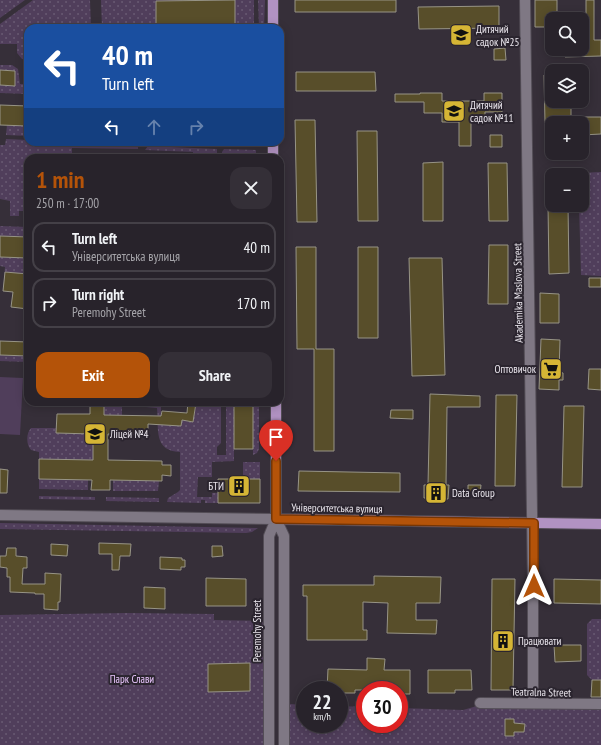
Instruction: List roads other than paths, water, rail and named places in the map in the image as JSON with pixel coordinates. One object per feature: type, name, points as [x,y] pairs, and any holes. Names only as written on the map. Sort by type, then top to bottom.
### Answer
[{"type":"main road","points":[[273,0],[273,24]]},
{"type":"main road","name":"Peremohy Street","points":[[276,406],[276,519]]},
{"type":"main road","name":"Університетська вулиця","points":[[276,519],[601,524]]},
{"type":"street","name":"Akademika Maslova Street","points":[[525,0],[534,523],[534,703]]},
{"type":"street","name":"Університетська вулиця","points":[[0,515],[276,519]]},
{"type":"street","name":"Peremohy Street","points":[[276,519],[284,536],[284,745]]},
{"type":"street","name":"Peremohy Street","points":[[269,745],[268,536],[276,519]]},
{"type":"street","points":[[269,602],[284,601]]},
{"type":"street","name":"Teatralna Street","points":[[480,703],[601,704]]},
{"type":"street","points":[[269,723],[284,723]]},
{"type":"place","name":"Дитячий садок №25","points":[[461,35]]},
{"type":"place","name":"Дитячий садок №11","points":[[454,111]]},
{"type":"place","name":"Оптовичок","points":[[551,369]]},
{"type":"place","name":"Ліцей №4","points":[[95,434]]},
{"type":"place","name":"БТИ","points":[[239,486]]},
{"type":"place","name":"Data Group","points":[[436,493]]},
{"type":"place","name":"Працювати","points":[[503,641]]},
{"type":"park label","name":"Парк Слави","points":[[132,679]]}]
